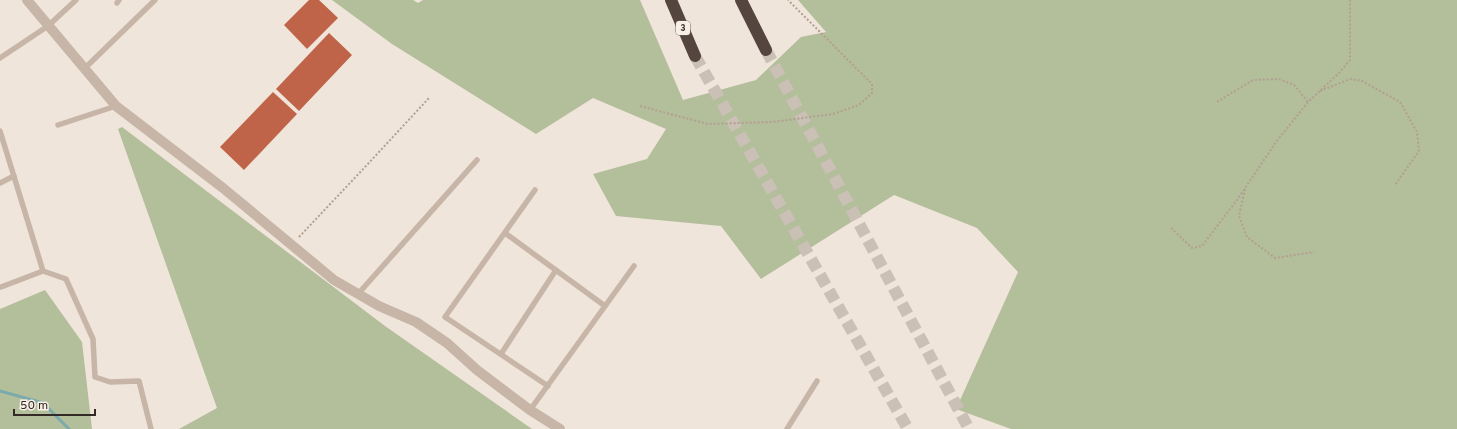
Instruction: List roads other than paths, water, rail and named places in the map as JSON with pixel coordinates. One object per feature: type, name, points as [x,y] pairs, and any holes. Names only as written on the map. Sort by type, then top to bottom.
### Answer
[{"type":"highway","name":"3","points":[[671,0],[695,56]]},
{"type":"highway","points":[[741,0],[766,50]]},
{"type":"street","points":[[27,0],[116,106],[223,188],[334,280],[379,306],[416,322],[448,343],[477,370],[530,410],[560,429]]},
{"type":"lane","points":[[0,58],[48,26],[76,0]]},
{"type":"lane","points":[[84,69],[155,0]]},
{"type":"lane","points":[[58,125],[116,106]]},
{"type":"lane","points":[[0,131],[43,271]]},
{"type":"lane","points":[[358,294],[477,160]]},
{"type":"lane","points":[[0,183],[14,176]]},
{"type":"lane","points":[[535,190],[445,317],[548,386]]},
{"type":"lane","points":[[505,233],[605,306]]},
{"type":"lane","points":[[530,410],[634,266]]},
{"type":"lane","points":[[500,354],[556,270]]},
{"type":"lane","points":[[1,287],[43,271],[66,279],[92,339],[95,377],[110,382],[139,381],[151,429]]},
{"type":"lane","points":[[787,429],[817,381]]},
{"type":"waterway","points":[[0,391],[43,403],[69,429]]},
{"type":"tunnel","points":[[766,50],[969,429]]},
{"type":"tunnel","points":[[695,56],[908,429]]}]
